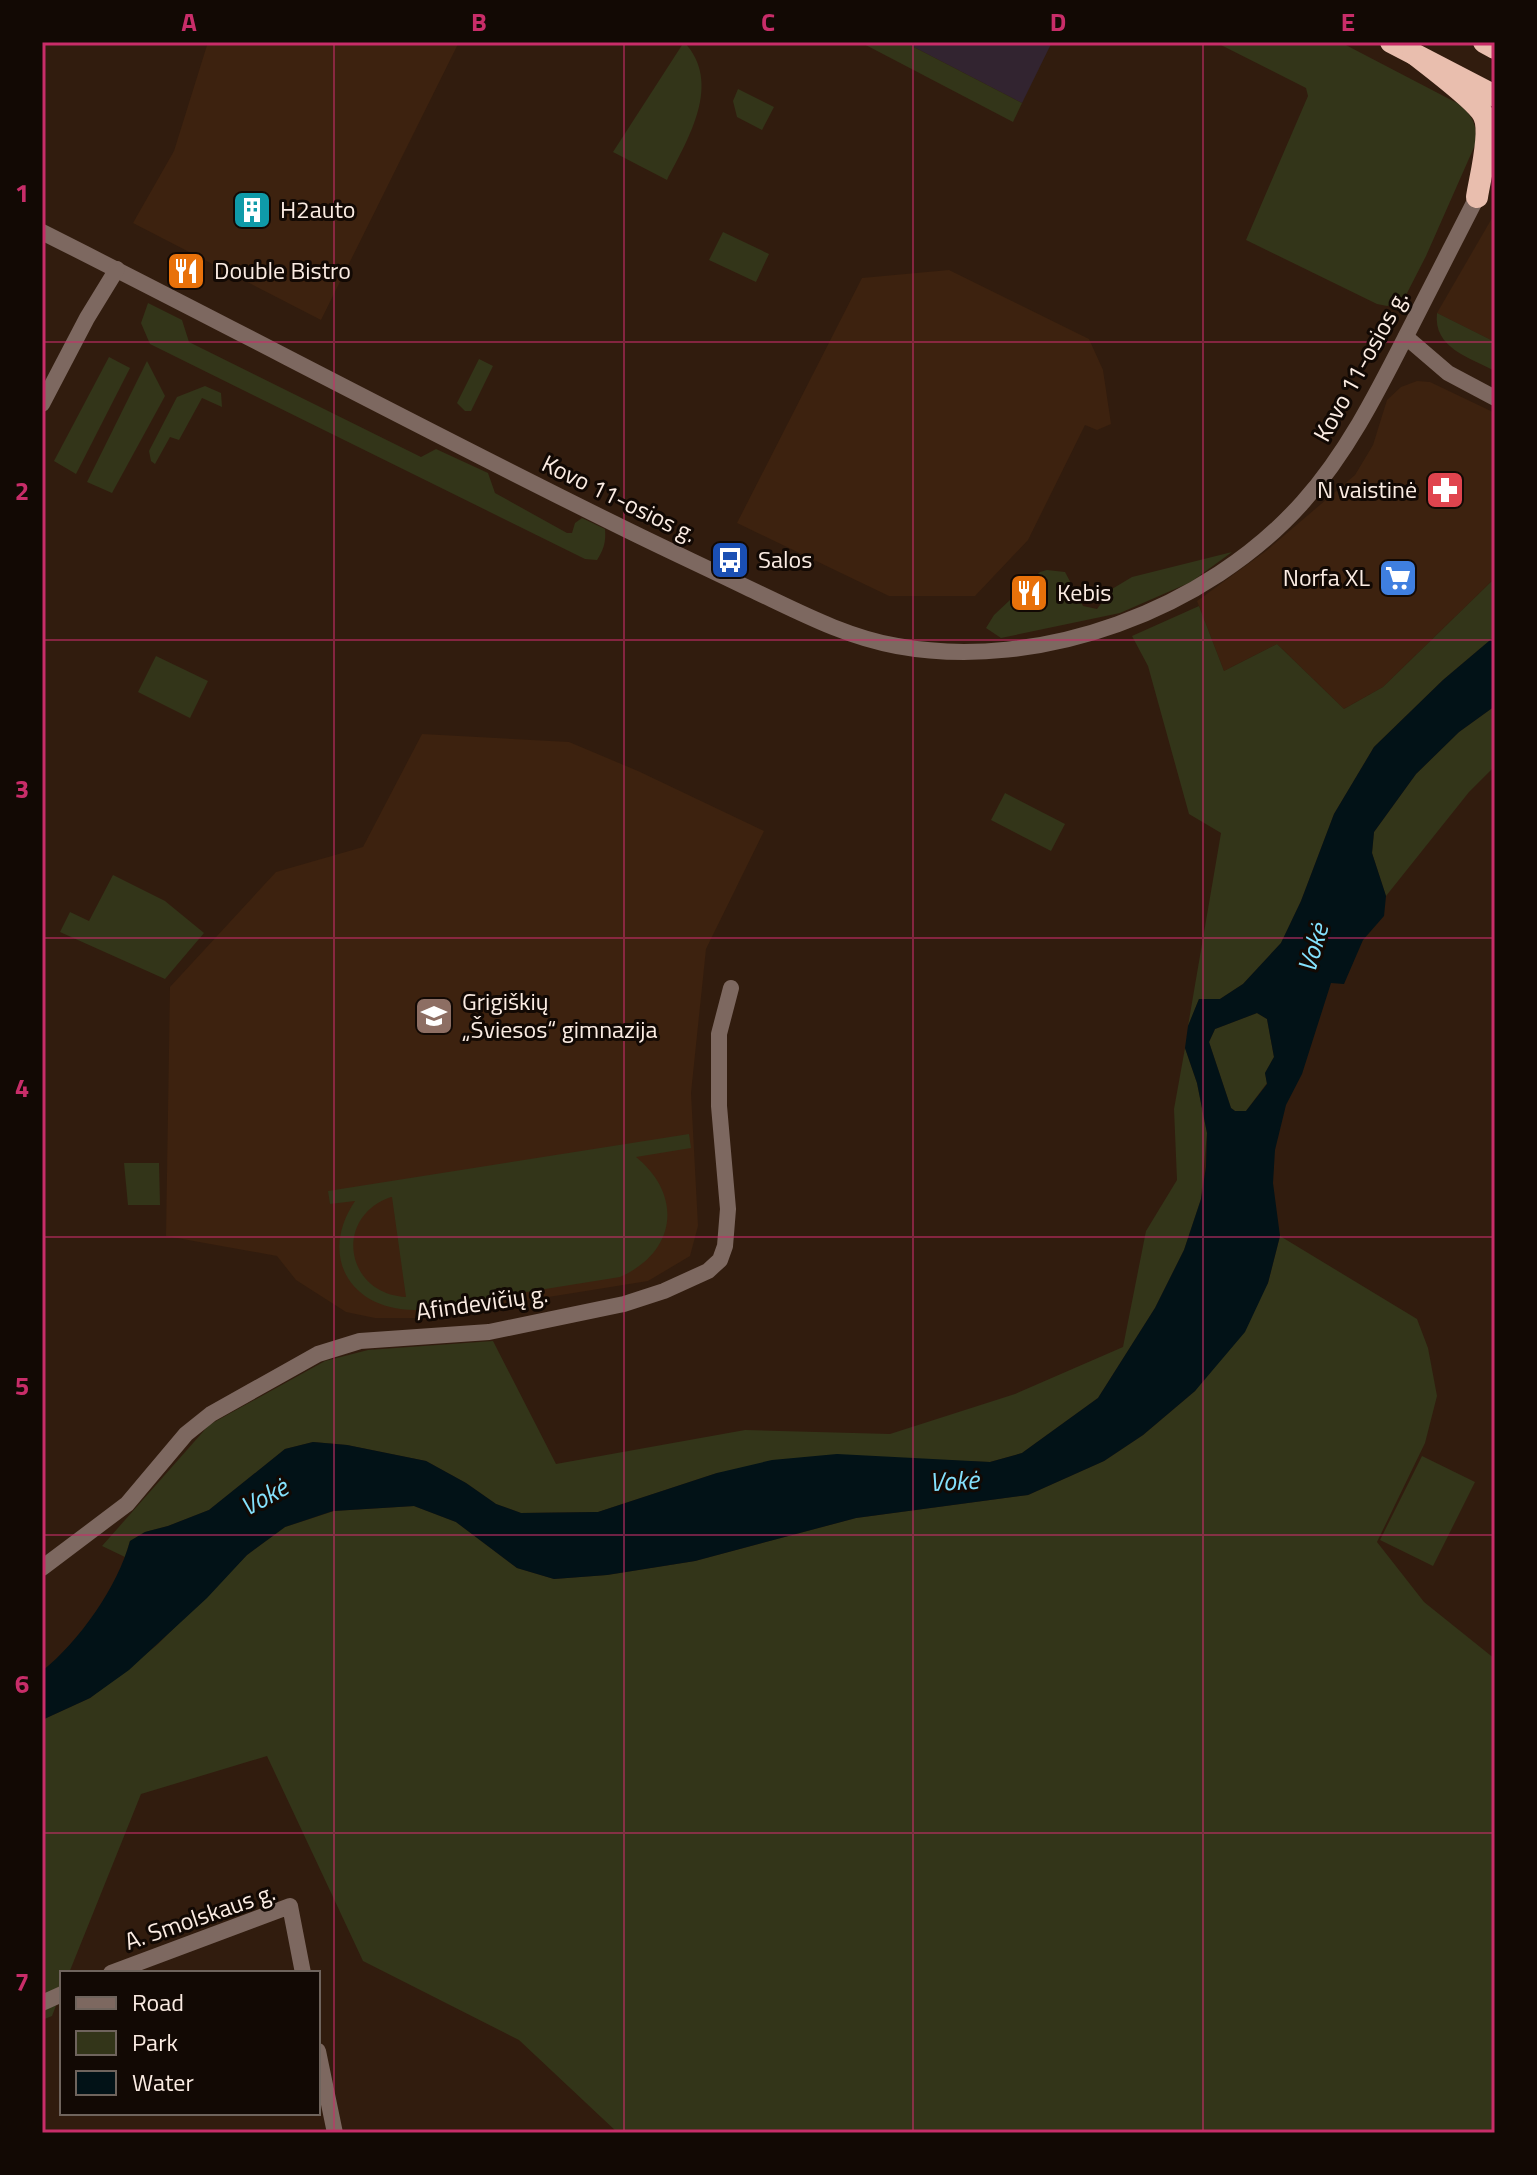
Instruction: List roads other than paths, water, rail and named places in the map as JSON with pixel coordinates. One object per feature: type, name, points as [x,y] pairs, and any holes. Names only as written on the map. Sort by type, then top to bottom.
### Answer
[{"type":"highway","points":[[1391,42],[1495,96]]},
{"type":"highway","points":[[1484,42],[1495,48]]},
{"type":"highway","points":[[1413,53],[1458,89],[1484,115],[1486,136],[1477,197]]},
{"type":"highway","points":[[1477,197],[1495,178]]},
{"type":"street","name":"Kovo 11-osios g.","points":[[42,232],[416,426],[797,611],[868,640],[901,647],[988,652],[1077,636],[1144,615],[1194,592],[1250,552],[1302,504],[1344,449],[1406,337],[1477,197]]},
{"type":"street","points":[[42,404],[87,318],[117,269]]},
{"type":"street","points":[[1406,337],[1448,373],[1495,398]]},
{"type":"street","name":"Afindevičių g.","points":[[42,1568],[127,1504],[186,1434],[211,1414],[318,1354],[360,1341],[489,1332],[624,1304],[664,1291],[708,1271],[720,1260],[725,1246],[728,1209],[719,1106],[719,1034],[731,988]]},
{"type":"street","name":"A. Smolskaus g.","points":[[116,1971],[290,1906],[303,1971]]},
{"type":"street","points":[[320,2061],[335,2133]]},
{"type":"water","name":"Vokė","points":[[1495,636],[1495,706],[1459,732],[1416,774],[1374,832],[1372,853],[1386,896],[1384,916],[1363,940],[1344,984],[1331,983],[1302,1074],[1286,1105],[1275,1150],[1273,1183],[1280,1236],[1268,1283],[1245,1332],[1195,1391],[1143,1435],[1104,1461],[1028,1495],[856,1518],[695,1561],[607,1575],[554,1579],[517,1568],[456,1522],[414,1506],[333,1511],[285,1527],[247,1555],[207,1598],[129,1670],[90,1698],[42,1720],[42,1671],[70,1645],[95,1612],[116,1576],[130,1541],[145,1532],[209,1510],[285,1449],[313,1442],[347,1445],[426,1461],[496,1504],[521,1513],[598,1512],[717,1473],[772,1460],[837,1454],[990,1462],[1022,1453],[1098,1398],[1155,1308],[1184,1250],[1201,1199],[1207,1133],[1197,1083],[1185,1048],[1188,1026],[1199,999],[1220,999],[1243,984],[1281,943],[1301,901],[1334,814],[1374,747],[1443,680]],"holes":[[[1257,1013],[1267,1019],[1274,1057],[1265,1073],[1267,1084],[1246,1111],[1235,1111],[1231,1108],[1209,1042],[1215,1029]]]},
{"type":"place","name":"H2auto","points":[[252,210]]},
{"type":"place","name":"Double Bistro","points":[[186,271]]},
{"type":"place","name":"N vaistinė","points":[[1445,490]]},
{"type":"place","name":"Salos","points":[[730,560]]},
{"type":"place","name":"Norfa XL","points":[[1398,578]]},
{"type":"place","name":"Kebis","points":[[1029,593]]},
{"type":"place","name":"Grigiškių „Šviesos“ gimnazija","points":[[434,1016]]}]
